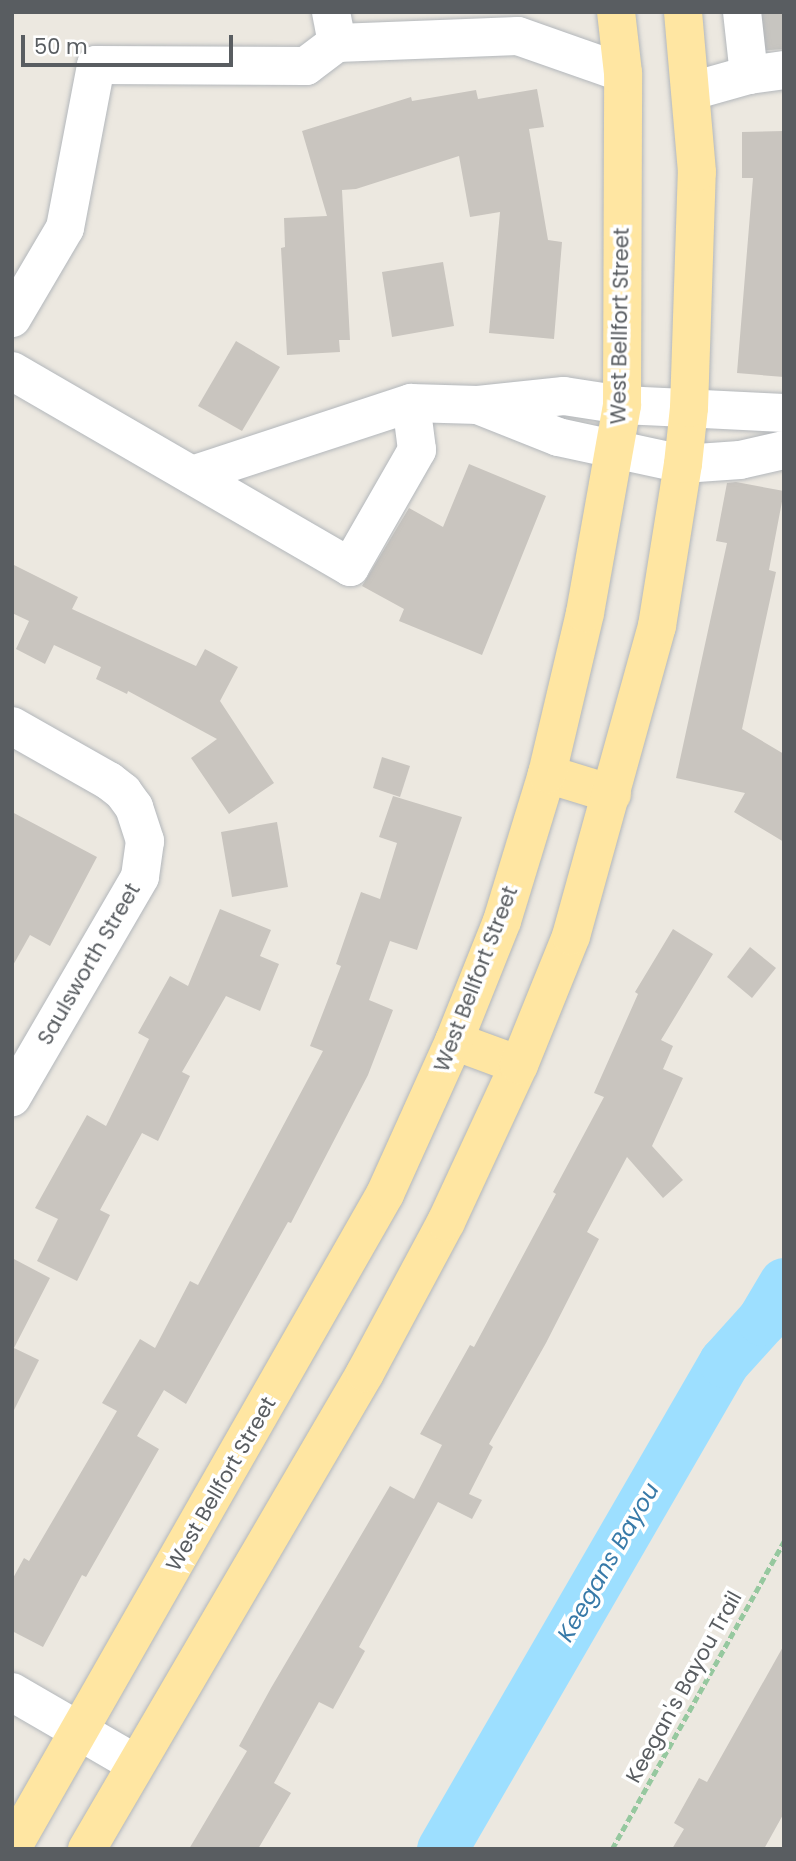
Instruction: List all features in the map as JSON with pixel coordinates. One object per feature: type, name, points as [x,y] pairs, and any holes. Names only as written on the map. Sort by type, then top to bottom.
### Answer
[{"type":"main road","name":"West Bellfort Street","points":[[12,1848],[385,1194],[454,1041],[502,921],[547,774],[585,613],[622,405],[623,73],[616,12]]},
{"type":"main road","points":[[87,1849],[365,1373],[446,1222],[519,1065],[571,936],[657,625],[683,464],[689,408],[697,172],[684,12]]},
{"type":"main road","points":[[547,774],[612,794]]},
{"type":"main road","points":[[454,1041],[519,1065]]},
{"type":"street","points":[[692,91],[766,72],[748,26]]},
{"type":"street","points":[[12,318],[65,228],[96,65],[306,66],[334,28],[517,36],[623,73]]},
{"type":"street","points":[[12,371],[350,567],[417,450],[411,403]]},
{"type":"street","points":[[192,475],[411,403],[478,405],[564,396],[622,405],[784,413]]},
{"type":"street","points":[[478,405],[558,438],[683,464],[740,460],[784,450]]},
{"type":"street","name":"Saulsworth Street","points":[[12,726],[123,792],[134,807],[145,841],[140,877],[12,1097]]},
{"type":"street","points":[[12,1692],[136,1764]]},
{"type":"path","name":"Keegan's Bayou Trail","points":[[612,1849],[784,1541]]},
{"type":"building","points":[[764,12],[784,12],[784,49],[768,50]]},
{"type":"building","points":[[537,89],[544,127],[529,129],[548,240],[562,242],[554,339],[489,333],[500,212],[470,217],[459,156],[356,189],[342,190],[350,340],[339,340],[340,352],[287,355],[281,248],[285,247],[284,218],[327,216],[302,131],[411,97],[412,101],[476,90],[478,99]]},
{"type":"building","points":[[784,131],[784,377],[737,373],[753,178],[742,178],[742,132]]},
{"type":"building","points":[[443,262],[454,326],[392,337],[382,272]]},
{"type":"building","points":[[236,341],[280,367],[242,431],[198,406]]},
{"type":"building","points":[[469,464],[546,496],[482,655],[399,621],[404,609],[362,586],[409,508],[443,527]]},
{"type":"building","points":[[736,482],[784,491],[769,570],[776,572],[742,729],[784,754],[784,842],[734,812],[745,793],[676,778],[727,543],[716,541],[727,483]]},
{"type":"building","points":[[12,564],[78,597],[72,609],[196,666],[205,649],[238,667],[220,701],[274,783],[229,814],[191,758],[217,739],[128,691],[127,694],[96,679],[101,667],[54,645],[45,664],[16,649],[29,621],[12,613]]},
{"type":"building","points":[[382,757],[410,766],[400,797],[373,788]]},
{"type":"building","points":[[393,796],[462,817],[417,950],[390,941],[369,1000],[393,1010],[368,1075],[291,1223],[288,1222],[186,1404],[164,1390],[137,1436],[159,1449],[86,1577],[82,1575],[43,1647],[12,1631],[12,1580],[24,1558],[29,1561],[117,1411],[102,1403],[140,1339],[155,1348],[190,1281],[198,1285],[323,1051],[310,1046],[341,966],[336,964],[361,892],[380,899],[397,843],[379,837]]},
{"type":"building","points":[[12,812],[97,857],[50,946],[30,935],[12,967]]},
{"type":"building","points":[[277,822],[288,887],[232,897],[221,832]]},
{"type":"building","points":[[220,909],[271,930],[260,956],[279,964],[260,1011],[226,996],[182,1072],[190,1076],[158,1141],[142,1133],[100,1210],[110,1215],[77,1281],[37,1261],[58,1219],[35,1208],[87,1115],[106,1126],[149,1039],[138,1033],[170,976],[188,986]]},
{"type":"building","points":[[673,929],[713,954],[661,1040],[673,1046],[663,1069],[683,1078],[652,1146],[683,1180],[663,1198],[627,1157],[587,1232],[599,1239],[546,1343],[489,1444],[493,1447],[469,1494],[482,1500],[472,1519],[438,1502],[359,1647],[365,1651],[333,1709],[319,1702],[274,1783],[291,1793],[258,1849],[189,1849],[247,1751],[239,1746],[271,1688],[390,1486],[414,1499],[442,1445],[420,1434],[470,1345],[474,1347],[556,1194],[553,1192],[604,1097],[594,1093],[638,994],[635,992]]},
{"type":"building","points":[[750,947],[776,968],[752,998],[727,977]]},
{"type":"building","points":[[12,1258],[50,1278],[14,1348],[39,1360],[12,1414]]},
{"type":"building","points":[[784,1645],[784,1813],[764,1849],[672,1849],[684,1829],[674,1823],[699,1778],[707,1782]]},
{"type":"waterway","name":"Keegans Bayou","points":[[442,1849],[724,1362],[762,1320],[784,1283]]},
{"type":"tunnel","points":[[758,32],[784,29]]}]
